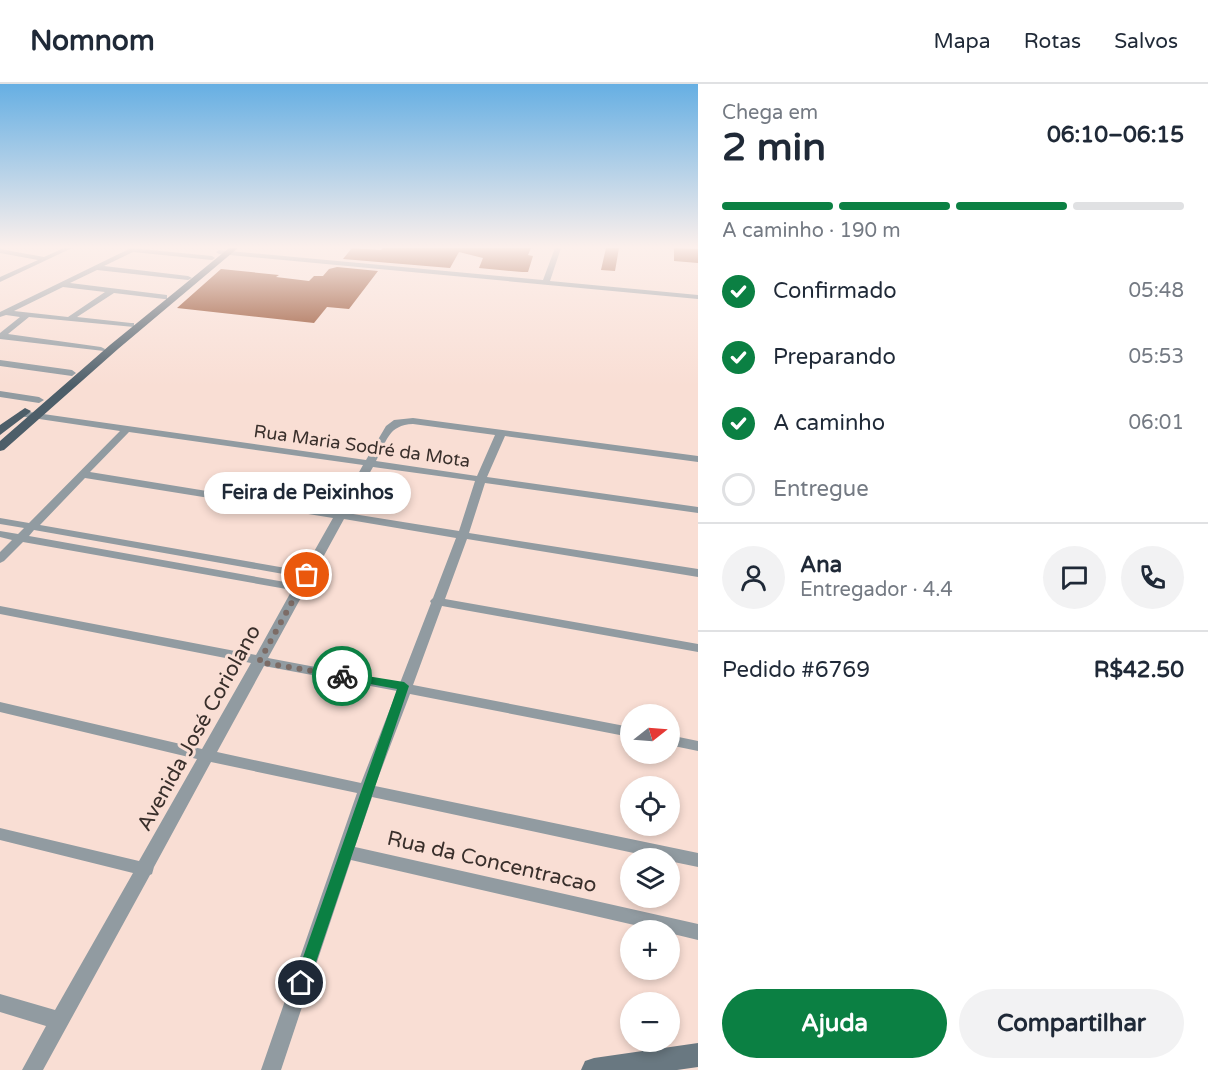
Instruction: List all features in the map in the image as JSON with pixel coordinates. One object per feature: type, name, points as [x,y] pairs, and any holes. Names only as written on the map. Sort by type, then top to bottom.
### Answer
[{"type":"main road","points":[[0,447],[39,400],[168,294]]},
{"type":"main road","points":[[1,429],[28,415],[173,294]]},
{"type":"street","points":[[3,314],[45,294]]},
{"type":"street","points":[[71,318],[107,294]]},
{"type":"street","points":[[138,294],[164,297]]},
{"type":"street","points":[[3,314],[28,314],[131,325]]},
{"type":"street","points":[[0,336],[28,314]]},
{"type":"street","points":[[0,336],[101,349]]},
{"type":"street","points":[[0,363],[72,373]]},
{"type":"street","points":[[0,394],[39,400]]},
{"type":"street","name":"Rua Maria Sodré da Mota","points":[[28,415],[698,510]]},
{"type":"street","name":"Avenida José Coriolano","points":[[32,1070],[146,869],[389,428],[397,422],[413,421],[501,433]]},
{"type":"street","points":[[0,559],[127,429]]},
{"type":"street","points":[[271,1070],[366,790],[436,601],[464,535],[481,479],[501,433],[698,459]]},
{"type":"street","points":[[82,474],[698,573]]},
{"type":"street","points":[[0,521],[220,558],[303,582]]},
{"type":"street","points":[[0,534],[209,573],[303,582]]},
{"type":"street","points":[[124,557],[137,543]]},
{"type":"street","points":[[209,573],[220,558]]},
{"type":"street","points":[[436,601],[698,648]]},
{"type":"street","points":[[0,610],[259,662],[404,686],[620,730]]},
{"type":"street","points":[[0,707],[208,756],[698,860]]},
{"type":"street","points":[[680,742],[698,746]]},
{"type":"street","points":[[0,834],[146,869]]},
{"type":"street","name":"Rua da Concentracao","points":[[346,852],[698,932]]},
{"type":"street","points":[[0,1003],[60,1021]]},
{"type":"street","points":[[594,1070],[698,1055]]},
{"type":"building","points":[[193,294],[360,294],[349,309],[327,307],[314,323],[177,308]]},
{"type":"way so far","points":[[307,575],[259,662],[342,676]]},
{"type":"place","name":"Feira de Peixinhos","points":[[307,575]]},
{"type":"route","points":[[301,983],[366,790],[404,686],[342,676]]}]
